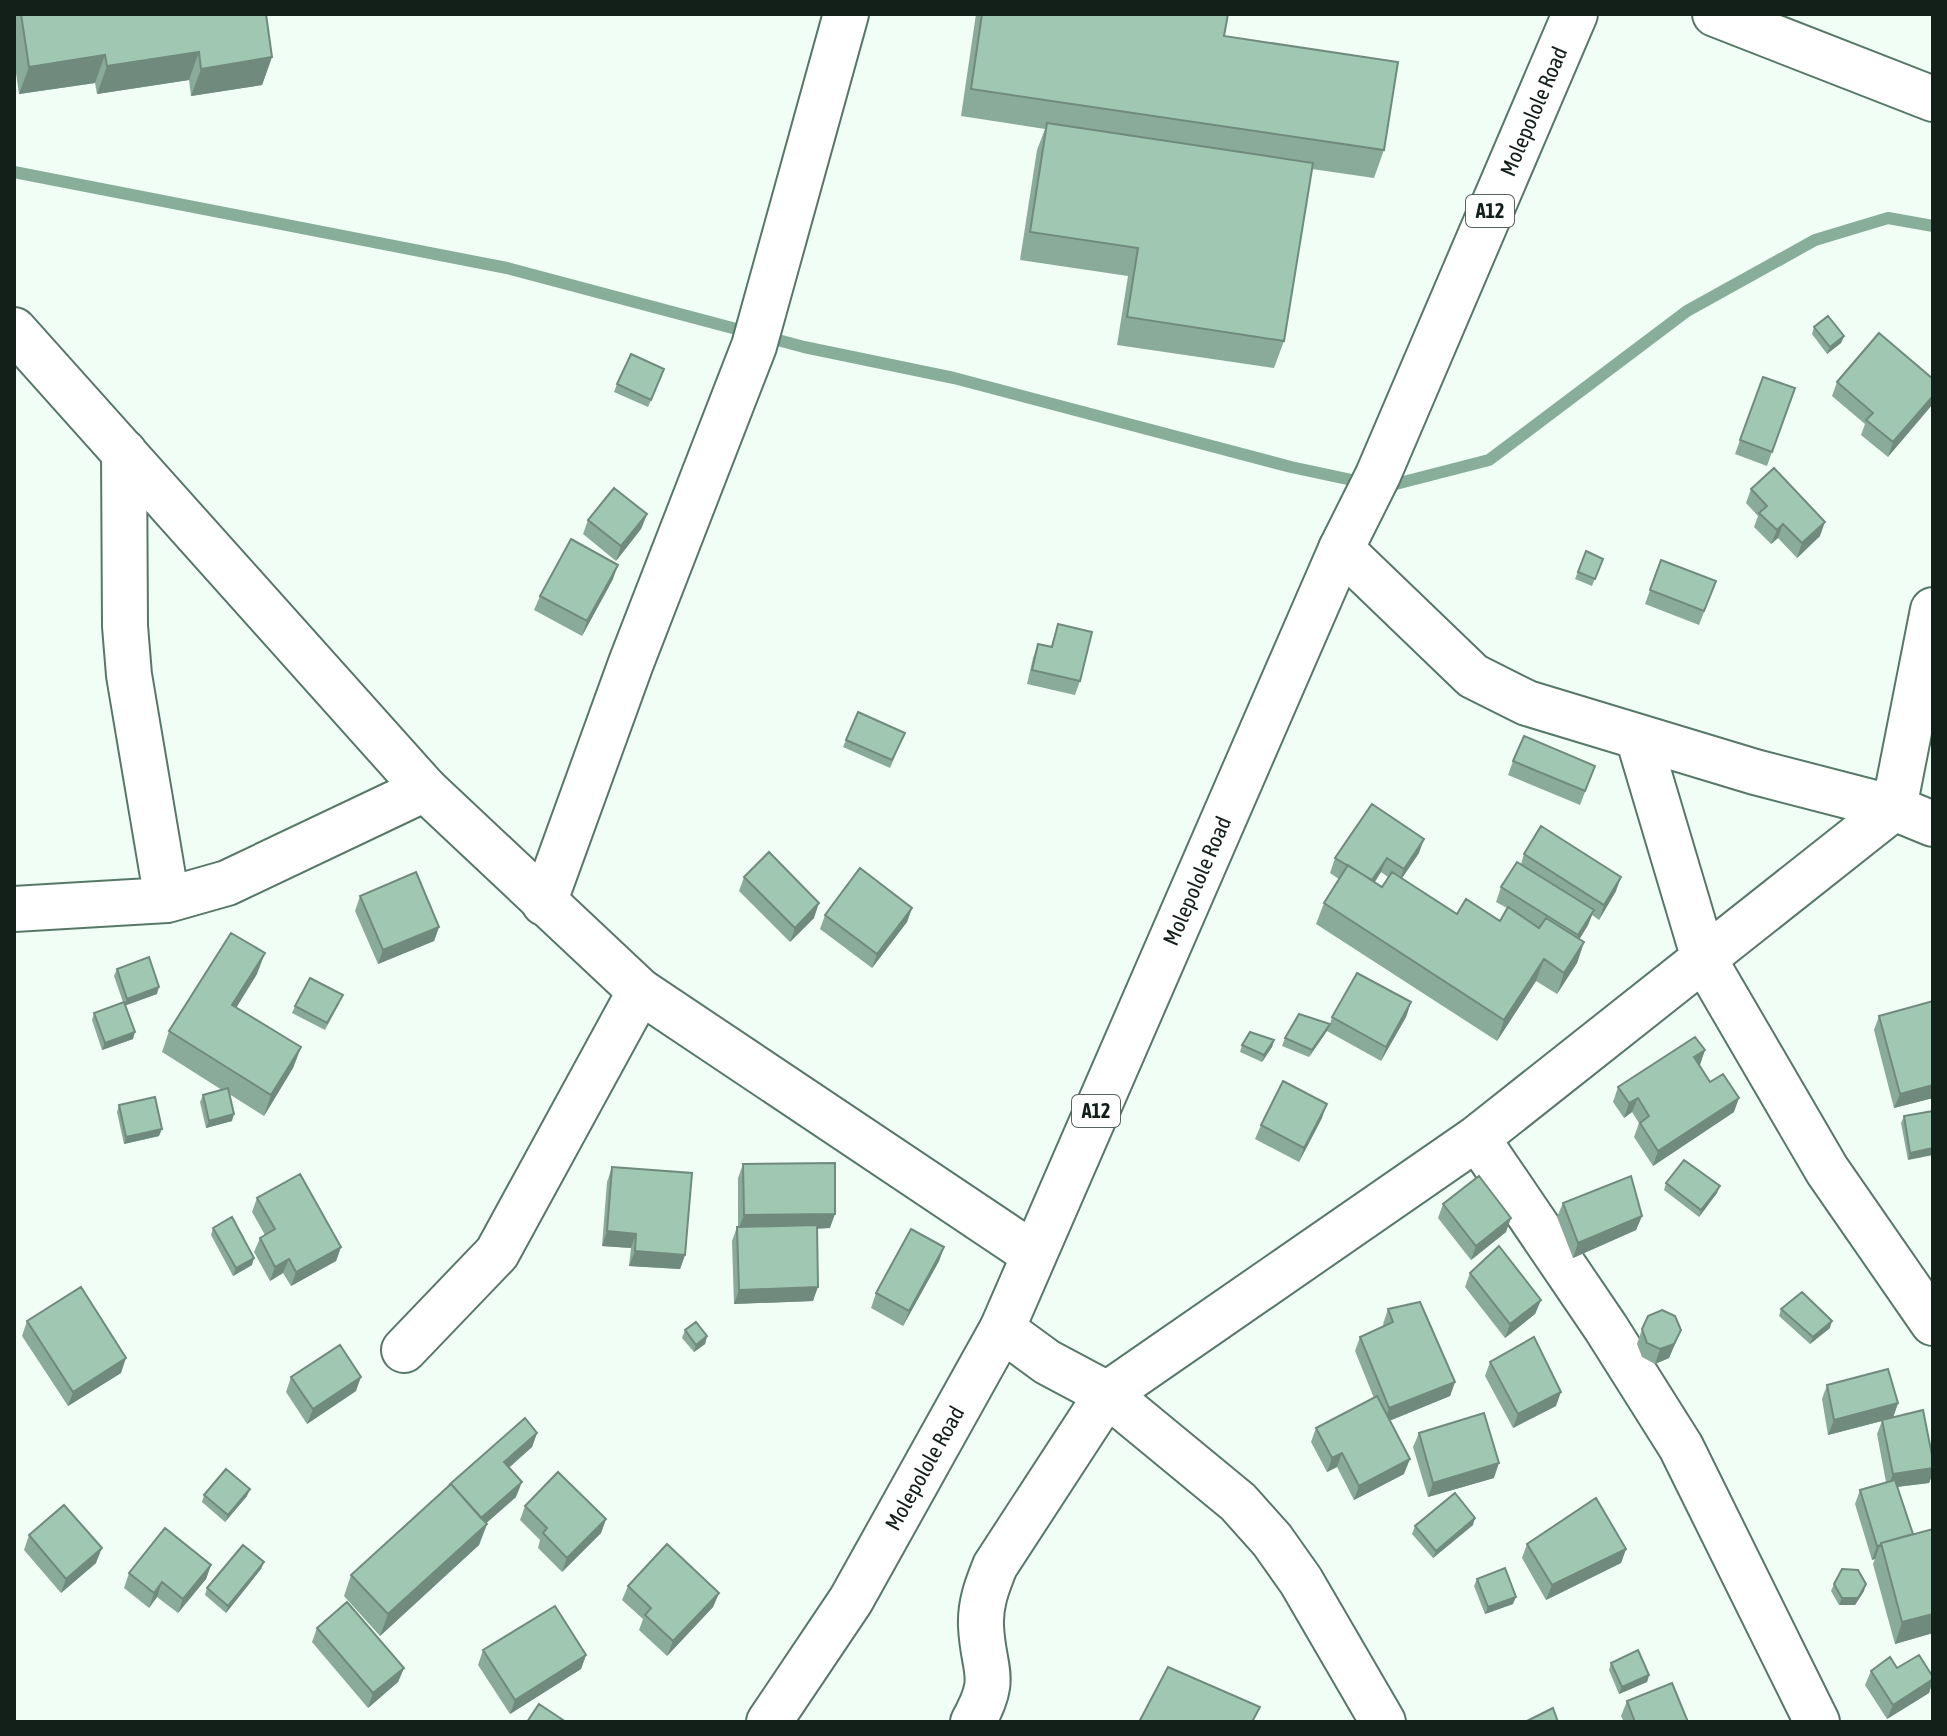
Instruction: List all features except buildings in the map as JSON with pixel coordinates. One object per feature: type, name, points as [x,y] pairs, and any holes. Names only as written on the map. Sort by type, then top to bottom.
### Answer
[{"type":"street","points":[[544,903],[631,663],[754,346],[846,14]]},
{"type":"street","name":"Molepolole Road","points":[[769,1722],[851,1600],[1002,1329],[1341,549],[1378,475],[1575,14]]},
{"type":"street","points":[[1715,14],[1933,99]]},
{"type":"street","points":[[14,330],[425,789],[640,991],[1033,1254]]},
{"type":"street","points":[[124,452],[125,626],[129,675],[167,900]]},
{"type":"street","points":[[1341,549],[1473,676],[1527,703],[1914,816]]},
{"type":"street","points":[[1914,816],[1933,610]]},
{"type":"street","points":[[1638,737],[1704,959],[1827,1170],[1933,1323]]},
{"type":"street","points":[[14,909],[167,900],[227,883],[425,789]]},
{"type":"street","points":[[973,1722],[985,1700],[989,1680],[981,1626],[983,1596],[995,1566],[1107,1394],[1477,1138],[1704,959],[1914,816]]},
{"type":"street","points":[[404,1350],[497,1253],[640,991]]},
{"type":"street","points":[[1477,1138],[1606,1328],[1681,1447],[1817,1722]]},
{"type":"street","points":[[1002,1329],[1047,1362],[1107,1394],[1238,1502],[1272,1540],[1301,1581],[1383,1722]]},
{"type":"waterway","points":[[14,172],[507,268],[804,347],[954,378],[1291,467],[1366,483]]},
{"type":"waterway","points":[[1384,487],[1489,460],[1687,311],[1815,240],[1888,218],[1933,226]]}]
